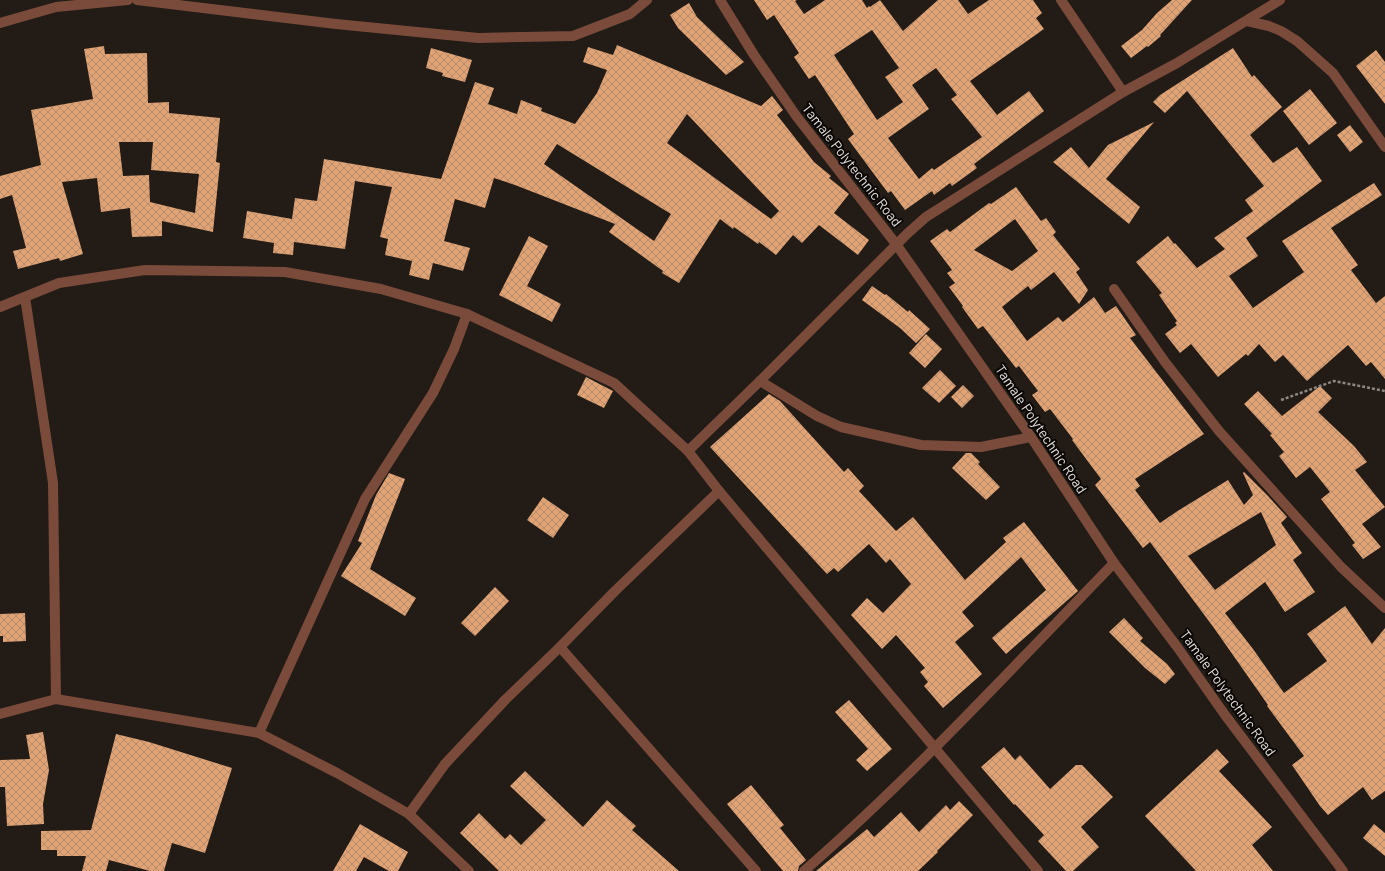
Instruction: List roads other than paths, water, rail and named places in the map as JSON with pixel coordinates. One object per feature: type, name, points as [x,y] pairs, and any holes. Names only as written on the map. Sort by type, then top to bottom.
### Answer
[{"type":"street","points":[[0,23],[56,7],[128,0]]},
{"type":"street","points":[[137,0],[336,24],[478,38],[573,36],[630,14],[648,0]]},
{"type":"street","name":"Tamale Polytechnic Road","points":[[720,0],[754,55],[797,117],[896,244],[1031,437],[1114,563],[1178,648],[1225,715],[1343,871]]},
{"type":"street","points":[[1061,0],[1123,92]]},
{"type":"street","points":[[688,451],[896,244],[926,217],[1123,92],[1177,63],[1280,0]]},
{"type":"street","points":[[1246,21],[1269,26],[1281,31],[1296,40],[1333,72],[1385,147]]},
{"type":"street","points":[[0,306],[59,283],[145,270],[286,272],[381,289],[468,314],[614,383],[688,451],[719,491],[1038,871]]},
{"type":"street","points":[[1114,289],[1165,362],[1219,431],[1341,567],[1385,608]]},
{"type":"street","points":[[25,297],[53,483],[56,699]]},
{"type":"street","points":[[259,733],[365,499],[433,393],[454,349],[468,314]]},
{"type":"street","points":[[760,381],[817,416],[841,427],[921,445],[981,447],[1031,437]]},
{"type":"street","points":[[409,814],[445,764],[506,699],[719,491]]},
{"type":"street","points":[[804,871],[853,828],[935,748],[1114,563]]},
{"type":"street","points":[[560,647],[756,871]]},
{"type":"street","points":[[0,714],[56,699],[259,733],[337,773],[409,814],[470,871]]}]
